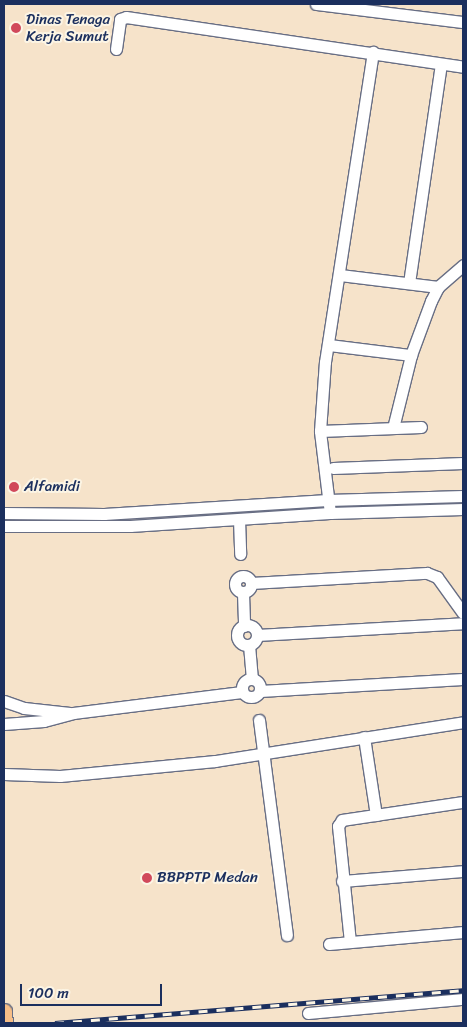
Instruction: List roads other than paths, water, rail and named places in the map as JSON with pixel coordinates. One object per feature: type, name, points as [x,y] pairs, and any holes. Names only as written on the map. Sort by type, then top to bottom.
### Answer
[{"type":"highway","points":[[4,1012],[5,1023]]},
{"type":"street","points":[[316,4],[463,22]]},
{"type":"street","points":[[116,49],[120,19],[126,17],[463,66]]},
{"type":"street","points":[[330,513],[320,431],[329,345],[374,52]]},
{"type":"street","points":[[408,283],[441,64]]},
{"type":"street","points":[[393,428],[411,355],[438,287],[463,265]]},
{"type":"street","points":[[340,275],[438,287]]},
{"type":"street","points":[[329,345],[411,355]]},
{"type":"street","points":[[320,431],[422,427]]},
{"type":"street","points":[[333,468],[463,463]]},
{"type":"street","points":[[4,514],[104,514],[328,500],[463,496]]},
{"type":"street","points":[[4,526],[103,526],[330,513],[463,509]]},
{"type":"street","points":[[103,526],[104,514]]},
{"type":"street","points":[[239,519],[240,554]]},
{"type":"street","points":[[249,645],[238,638],[244,626],[242,593],[249,590],[251,583],[427,573],[437,576],[463,613]]},
{"type":"street","points":[[252,679],[249,645],[257,635],[463,623]]},
{"type":"street","points":[[244,626],[255,629],[257,635]]},
{"type":"street","points":[[252,679],[259,683],[260,691]]},
{"type":"street","points":[[242,692],[243,683],[252,679]]},
{"type":"street","points":[[4,724],[73,713],[242,692],[249,698],[260,691],[463,679]]},
{"type":"street","points":[[4,701],[24,708],[73,713]]},
{"type":"street","points":[[24,708],[24,722]]},
{"type":"street","points":[[259,720],[287,935]]},
{"type":"street","points":[[4,774],[46,775],[264,753],[463,722]]},
{"type":"street","points":[[364,737],[376,815]]},
{"type":"street","points":[[350,942],[342,881],[338,826],[345,819],[463,802]]},
{"type":"street","points":[[342,881],[463,871]]},
{"type":"street","points":[[329,944],[463,932]]},
{"type":"street","points":[[308,1013],[463,999]]},
{"type":"railway","points":[[55,1023],[463,990]]},
{"type":"place","name":"Dinas Tenaga Kerja Sumut","points":[[16,28]]},
{"type":"place","name":"Alfamidi","points":[[14,487]]},
{"type":"place","name":"BBPPTP Medan","points":[[147,878]]}]
